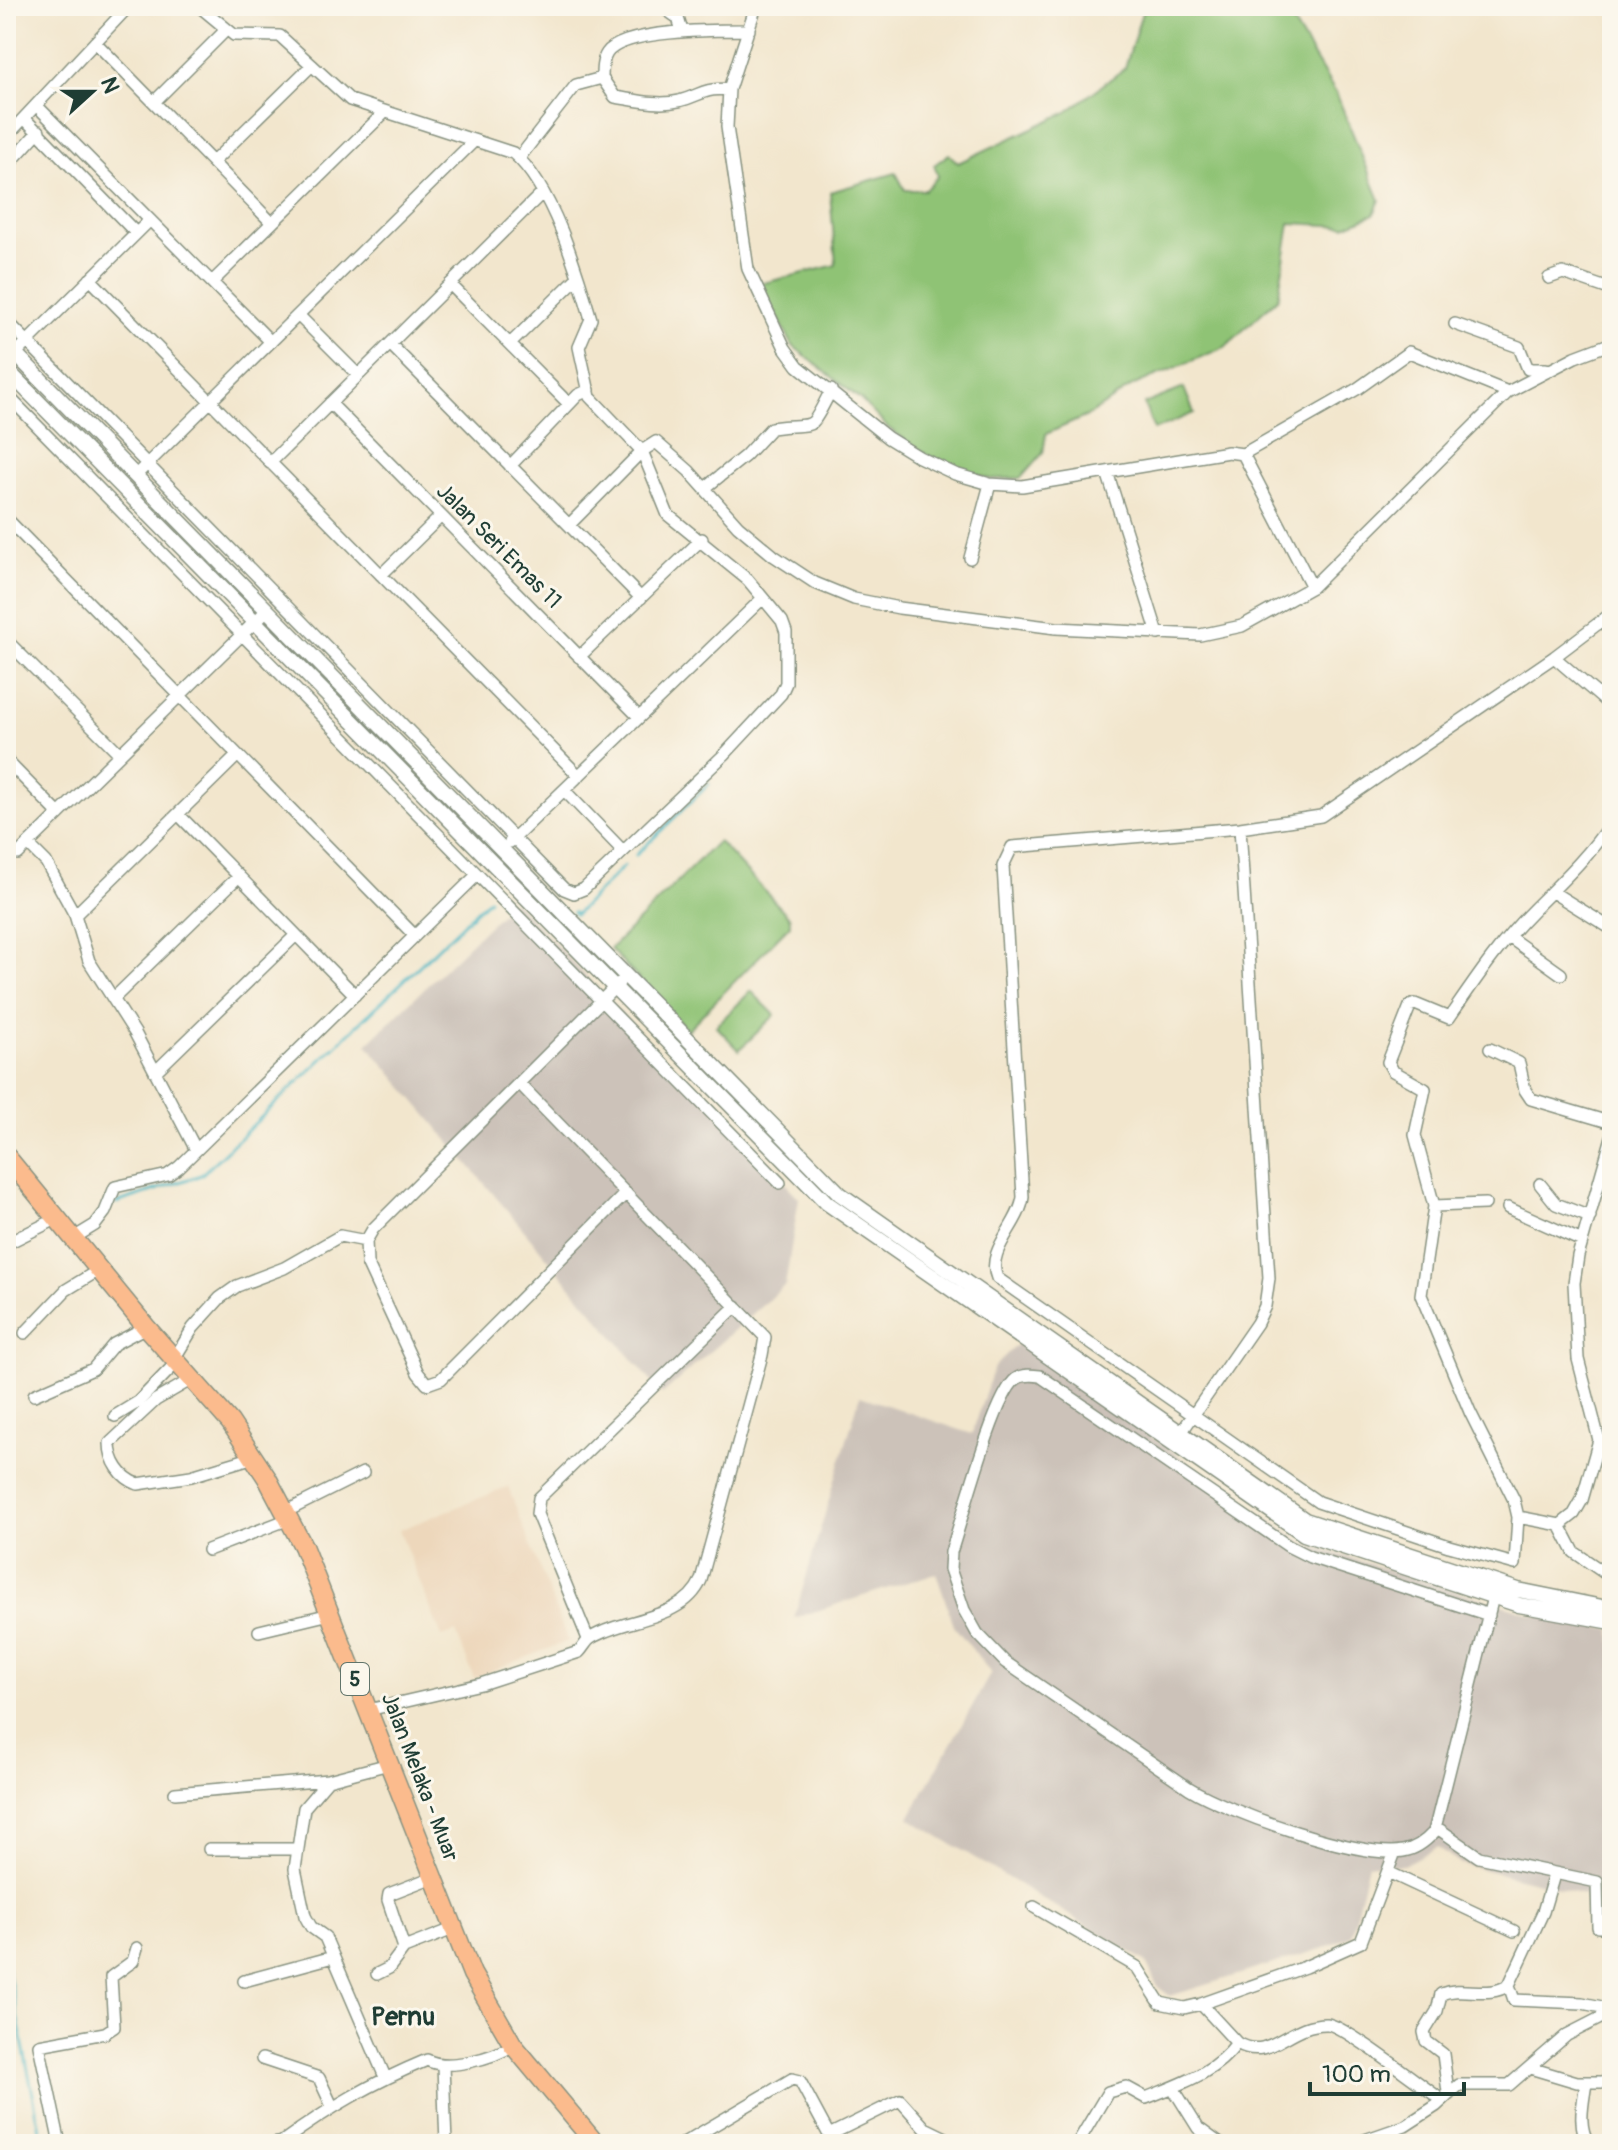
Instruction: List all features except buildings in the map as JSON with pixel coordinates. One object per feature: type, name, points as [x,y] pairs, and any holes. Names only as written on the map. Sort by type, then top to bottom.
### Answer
[{"type":"main road","name":"Jalan Melaka - Muar","points":[[6,1156],[254,1457],[287,1516],[330,1614],[453,1929],[494,2016],[506,2050],[591,2142]]},
{"type":"street","points":[[6,137],[129,6]]},
{"type":"street","points":[[6,320],[564,889],[574,893],[584,889],[781,694],[786,683],[786,632],[782,621],[763,598],[702,539],[668,515],[642,451],[590,397],[579,347],[591,319],[542,193],[519,158],[513,153],[350,100],[280,36],[243,36],[227,29],[199,6]]},
{"type":"street","points":[[661,6],[678,18],[682,31]]},
{"type":"street","points":[[756,6],[729,89],[727,127],[733,178],[753,284],[798,366],[888,438],[919,457],[955,474],[990,484],[1022,486],[1108,475],[1228,452],[1243,454],[1357,389],[1409,352],[1508,392]]},
{"type":"street","points":[[154,102],[227,29]]},
{"type":"street","points":[[729,89],[699,90],[679,101],[648,102],[615,97],[602,78],[608,51],[682,31],[749,30]]},
{"type":"street","points":[[95,42],[272,223]]},
{"type":"street","points":[[213,162],[312,65]]},
{"type":"street","points":[[519,158],[576,85],[602,78]]},
{"type":"street","points":[[36,105],[271,342]]},
{"type":"street","points":[[212,282],[384,113]]},
{"type":"street","points":[[24,118],[136,233]]},
{"type":"street","points":[[6,167],[39,131]]},
{"type":"street","points":[[135,476],[473,142]]},
{"type":"street","points":[[270,463],[542,193]]},
{"type":"street","points":[[8,357],[150,220]]},
{"type":"street","points":[[1549,278],[1563,273],[1612,290]]},
{"type":"street","points":[[510,344],[577,278]]},
{"type":"street","points":[[90,279],[579,776]]},
{"type":"street","points":[[450,284],[569,404]]},
{"type":"street","points":[[298,315],[358,375]]},
{"type":"street","points":[[1455,324],[1519,347],[1528,369],[1550,369]]},
{"type":"street","points":[[569,525],[642,451],[656,442],[666,447],[738,526],[774,556],[815,583],[854,599],[899,608],[1056,628],[1200,635],[1229,630],[1274,611],[1312,587],[1508,392],[1550,369],[1612,343]]},
{"type":"street","points":[[390,344],[641,598]]},
{"type":"street","points":[[8,357],[135,476],[840,1194],[1316,1539],[1612,1622]]},
{"type":"street","points":[[8,357],[254,622],[827,1203],[1177,1438]]},
{"type":"street","points":[[510,466],[569,404],[589,390]]},
{"type":"street","points":[[705,488],[745,456],[771,428],[806,427],[814,423],[831,390]]},
{"type":"street","points":[[6,394],[780,1183]]},
{"type":"street","name":"Jalan Seri Emas 11","points":[[330,403],[639,717]]},
{"type":"street","points":[[1243,454],[1312,587]]},
{"type":"street","points":[[1108,475],[1158,634]]},
{"type":"street","points":[[970,558],[990,484]]},
{"type":"street","points":[[381,575],[441,516]]},
{"type":"street","points":[[6,518],[415,936]]},
{"type":"street","points":[[579,657],[702,539]]},
{"type":"street","points":[[490,862],[763,598]]},
{"type":"street","points":[[18,854],[266,611]]},
{"type":"street","points":[[1612,613],[1554,657],[1321,816],[1240,828],[1018,845],[1007,855],[1003,866],[1023,1197],[1017,1221],[999,1250],[994,1271],[1006,1286],[1325,1506],[1510,1565],[1518,1559],[1518,1517],[1514,1500],[1424,1305],[1422,1284],[1431,1247],[1434,1206],[1415,1135],[1425,1089],[1393,1071],[1388,1062],[1410,1006],[1415,1004],[1449,1018],[1469,985],[1509,937],[1554,893],[1612,821]]},
{"type":"street","points":[[6,640],[120,754]]},
{"type":"street","points":[[1554,657],[1612,707]]},
{"type":"street","points":[[75,915],[238,755]]},
{"type":"street","points":[[6,760],[59,814]]},
{"type":"street","points":[[564,790],[623,851]]},
{"type":"street","points":[[178,814],[355,995]]},
{"type":"street","points":[[1177,1438],[1257,1323],[1265,1306],[1269,1278],[1240,828]]},
{"type":"street","points":[[28,844],[46,862],[75,915],[89,961],[115,997],[196,1150]]},
{"type":"street","points":[[72,1239],[95,1225],[105,1212],[115,1187],[168,1175],[196,1150],[477,875]]},
{"type":"street","points":[[115,997],[239,876]]},
{"type":"street","points":[[1554,893],[1612,929]]},
{"type":"street","points":[[155,1072],[296,935]]},
{"type":"street","points":[[1509,937],[1561,974]]},
{"type":"street","points":[[625,977],[373,1229],[366,1241],[367,1263],[418,1373],[427,1384],[441,1379],[626,1193]]},
{"type":"street","points":[[1490,1049],[1519,1063],[1525,1090],[1531,1099],[1612,1123]]},
{"type":"street","points":[[368,1710],[481,1684],[579,1652],[588,1639],[678,1605],[697,1590],[765,1337],[519,1083]]},
{"type":"street","points":[[1518,1517],[1560,1525],[1574,1514],[1582,1500],[1599,1440],[1577,1347],[1574,1283],[1582,1241],[1612,1137]]},
{"type":"street","points":[[1540,1184],[1556,1204],[1590,1217]]},
{"type":"street","points":[[1434,1206],[1485,1204]]},
{"type":"street","points":[[1508,1208],[1582,1241]]},
{"type":"street","points":[[6,1244],[56,1219]]},
{"type":"street","points":[[115,1416],[138,1402],[176,1360],[201,1316],[237,1286],[284,1268],[340,1236],[366,1241]]},
{"type":"street","points":[[25,1333],[66,1290],[99,1270]]},
{"type":"street","points":[[588,1639],[537,1514],[539,1498],[736,1306]]},
{"type":"street","points":[[34,1395],[93,1369],[114,1344],[146,1327]]},
{"type":"street","points":[[1489,1615],[1310,1557],[1288,1546],[1040,1376],[1017,1379],[997,1410],[951,1552],[954,1583],[977,1633],[1005,1662],[1215,1804],[1273,1825],[1395,1852],[1417,1847],[1436,1827],[1489,1615],[1495,1590]]},
{"type":"street","points":[[192,1379],[156,1400],[110,1443],[110,1453],[120,1472],[138,1484],[191,1476],[254,1457]]},
{"type":"street","points":[[1599,1440],[1612,1441]]},
{"type":"street","points":[[208,1550],[287,1516],[363,1473]]},
{"type":"street","points":[[1560,1525],[1574,1552],[1612,1578]]},
{"type":"street","points":[[1495,1590],[1612,1609]]},
{"type":"street","points":[[259,1631],[330,1614]]},
{"type":"street","points":[[175,1793],[328,1780],[389,1764]]},
{"type":"street","points":[[328,1780],[304,1808],[295,1869],[305,1916],[311,1927],[325,1937],[385,2077]]},
{"type":"street","points":[[284,1784],[309,1802]]},
{"type":"street","points":[[1436,1827],[1479,1857],[1535,1866],[1554,1875],[1597,1882],[1598,1927],[1612,1927]]},
{"type":"street","points":[[209,1849],[297,1849]]},
{"type":"street","points":[[1034,1907],[1137,1967],[1160,2003],[1184,2008],[1352,1949],[1367,1933],[1395,1852]]},
{"type":"street","points":[[1388,1872],[1514,1931]]},
{"type":"street","points":[[1554,1875],[1543,1912],[1509,1985],[1514,2000],[1582,2003],[1612,2011]]},
{"type":"street","points":[[404,1948],[388,1900],[389,1894],[433,1877]]},
{"type":"street","points":[[377,1974],[389,1968],[404,1948],[453,1929]]},
{"type":"street","points":[[60,2144],[39,2045],[105,2033],[114,2027],[111,1977],[133,1961],[137,1948]]},
{"type":"street","points":[[244,1981],[333,1957]]},
{"type":"street","points":[[1445,2096],[1443,2054],[1426,2041],[1424,2032],[1437,2011],[1441,1994],[1450,1990],[1490,1992],[1509,1985]]},
{"type":"street","points":[[1201,2004],[1237,2043],[1250,2051],[1264,2051],[1300,2028],[1335,2026],[1445,2096]]},
{"type":"street","points":[[1353,2144],[1405,2126],[1465,2084],[1509,2085],[1567,2035],[1612,2011]]},
{"type":"street","points":[[1077,2144],[1108,2092],[1126,2087],[1146,2098],[1173,2088],[1213,2068],[1237,2043]]},
{"type":"street","points":[[273,2144],[282,2142],[332,2106],[385,2077],[427,2060],[443,2065],[506,2050]]},
{"type":"street","points":[[262,2059],[319,2078],[332,2106]]},
{"type":"street","points":[[443,2065],[446,2144]]},
{"type":"street","points":[[1530,2068],[1586,2083],[1612,2082]]},
{"type":"street","points":[[682,2144],[792,2079],[800,2081],[834,2140],[900,2100],[925,2128],[958,2144]]},
{"type":"street","points":[[1586,2083],[1581,2120],[1582,2134],[1589,2144]]},
{"type":"street","points":[[1173,2088],[1198,2128],[1220,2144]]},
{"type":"shaded area","points":[[514,901],[799,1198],[785,1285],[662,1394],[367,1044]]},
{"type":"shaded area","points":[[1018,1343],[1303,1543],[1535,1615],[1612,1630],[1612,1930],[1590,1932],[1584,1894],[1461,1864],[1437,1847],[1403,1865],[1368,1864],[1351,1935],[1324,1948],[1170,1996],[1158,1987],[1145,1961],[909,1818],[991,1673],[954,1626],[936,1573],[794,1618],[860,1396],[972,1434],[994,1367]]},
{"type":"shaded area","points":[[508,1487],[568,1641],[474,1678],[456,1632],[442,1637],[399,1530]]},
{"type":"green space","points":[[1144,6],[1283,6],[1337,95],[1380,200],[1374,214],[1345,226],[1290,223],[1278,298],[1225,347],[1134,385],[1087,416],[1046,434],[1043,453],[1021,478],[989,479],[929,456],[887,427],[861,400],[793,346],[760,284],[836,265],[830,192],[896,173],[905,190],[925,190],[938,176],[934,165],[949,154],[958,163],[1067,112],[1125,68]]},
{"type":"green space","points":[[1184,388],[1194,413],[1154,430],[1144,404]]},
{"type":"green space","points":[[718,841],[790,918],[790,925],[687,1030],[610,949]]},
{"type":"green space","points":[[751,991],[775,1015],[739,1050],[716,1026]]},
{"type":"waterway","points":[[636,855],[709,784]]},
{"type":"waterway","points":[[573,912],[575,915],[624,866]]},
{"type":"waterway","points":[[116,1203],[201,1175],[489,899]]},
{"type":"waterway","points":[[6,1260],[12,1255]]},
{"type":"waterway","points":[[6,1961],[43,2144]]},
{"type":"district","name":"Pernu","points":[[403,2017]]}]
